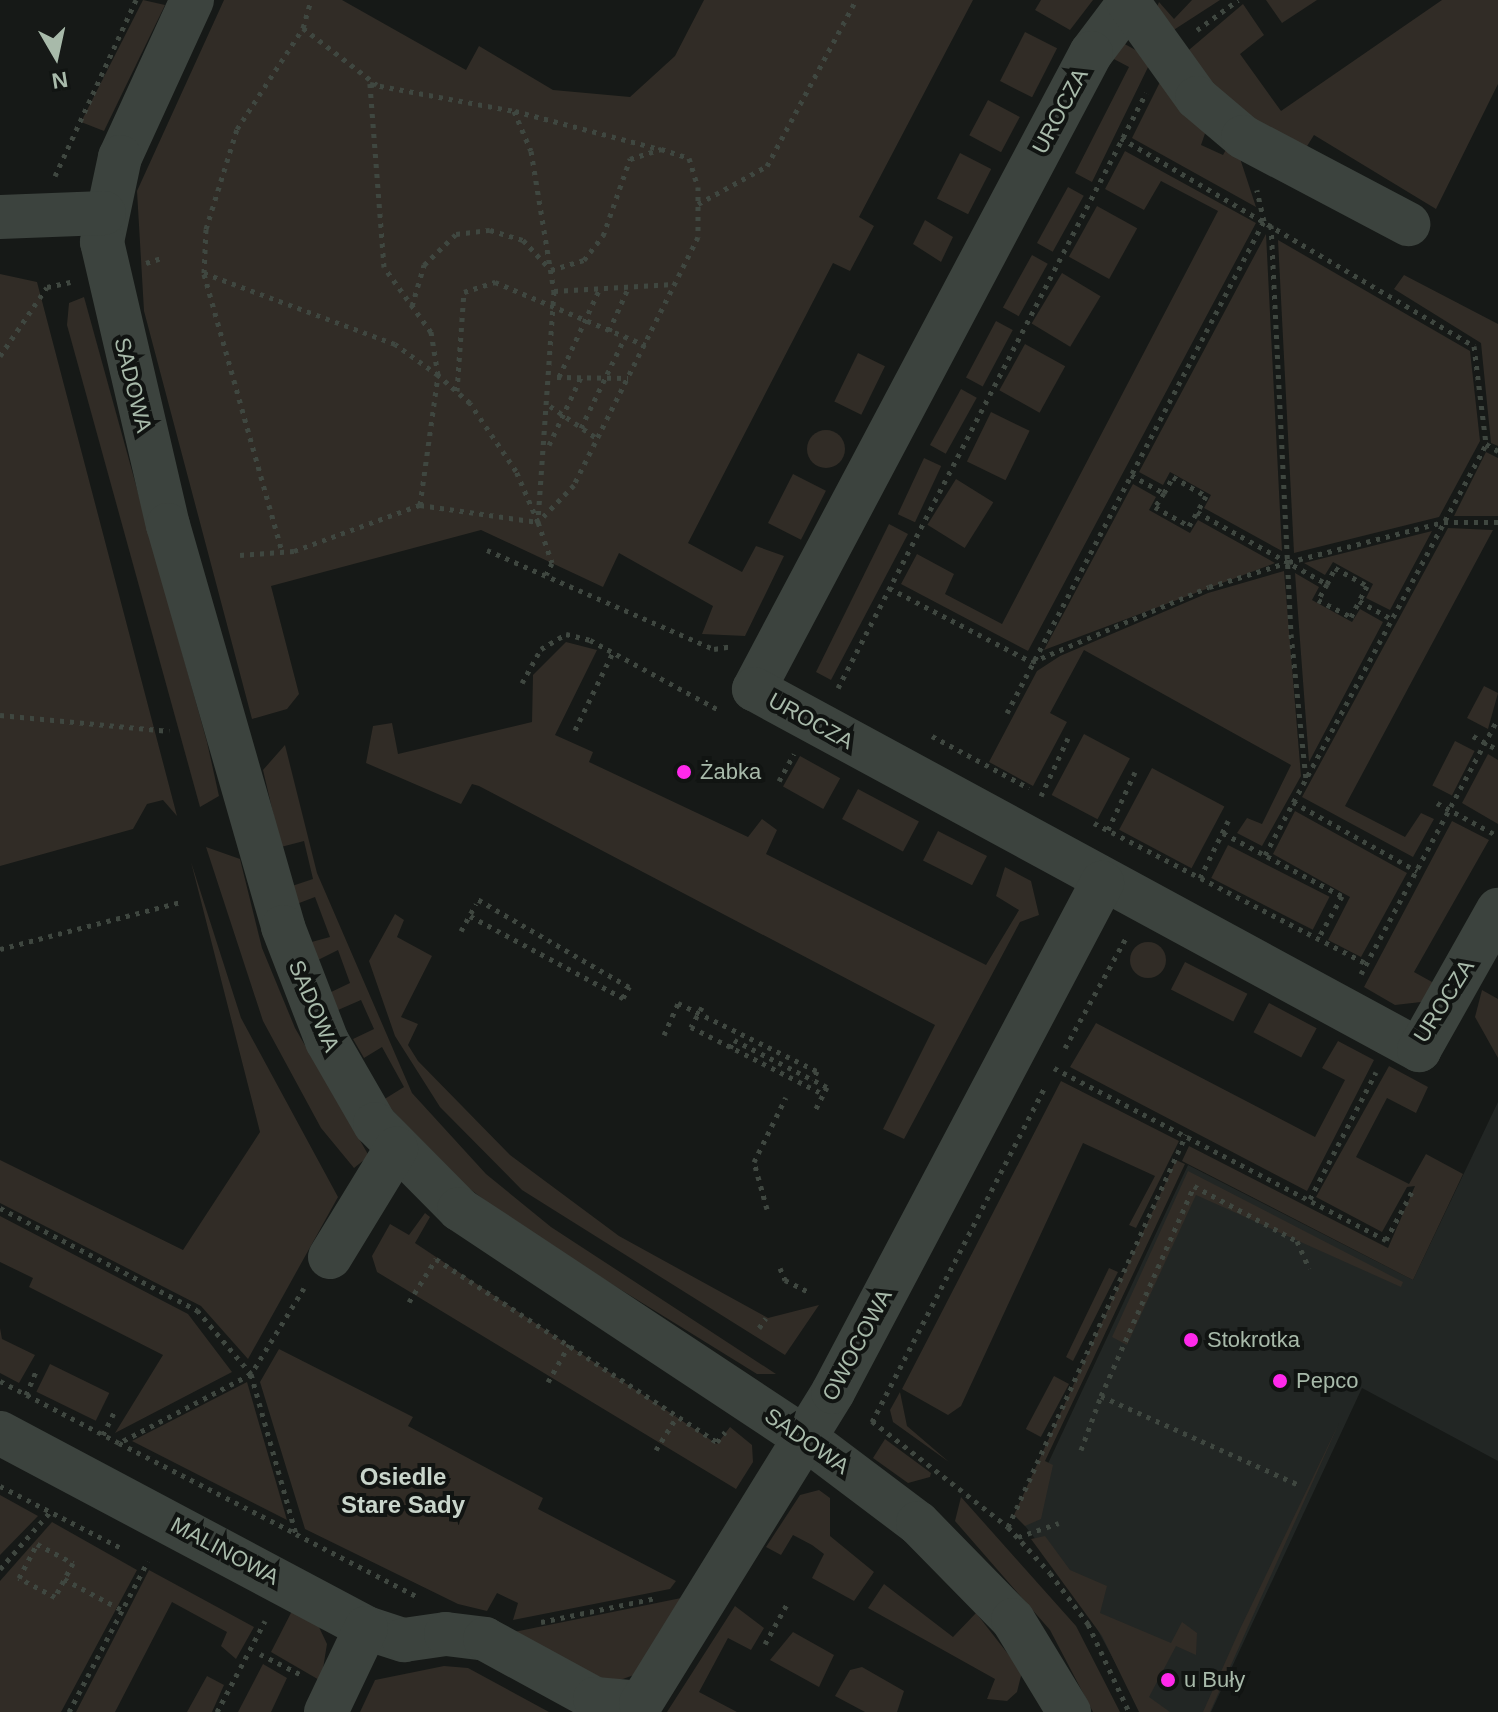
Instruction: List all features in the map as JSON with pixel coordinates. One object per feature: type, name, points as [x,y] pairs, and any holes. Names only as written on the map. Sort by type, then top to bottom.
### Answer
[{"type":"street","name":"SADOWA","points":[[192,0],[120,157],[104,213],[111,299],[168,525],[294,964],[341,1068],[396,1149],[487,1231],[805,1438],[967,1571],[1013,1620],[1054,1707]]},
{"type":"street","points":[[1130,1],[1197,98],[1243,137],[1408,224]]},
{"type":"street","name":"UROCZA","points":[[1130,1],[1091,53],[754,689],[1102,883],[1419,1050],[1498,910]]},
{"type":"street","points":[[14,218],[104,213]]},
{"type":"street","name":"OWOCOWA","points":[[366,1628],[404,1640],[446,1634],[485,1639],[595,1699],[629,1707],[651,1694],[833,1392],[1102,883]]},
{"type":"street","points":[[319,1269],[396,1149]]},
{"type":"street","name":"MALINOWA","points":[[0,1433],[366,1628]]},
{"type":"street","points":[[326,1712],[366,1628]]},
{"type":"path","points":[[14,218],[50,190],[136,0]]},
{"type":"path","points":[[282,551],[204,273],[206,229],[237,129],[303,28],[311,0]]},
{"type":"path","points":[[698,204],[767,166],[856,0]]},
{"type":"path","points":[[303,28],[378,85]]},
{"type":"path","points":[[420,505],[438,375],[431,332],[384,267],[370,84],[514,111],[689,158],[698,204],[698,237],[574,485],[538,522]]},
{"type":"path","points":[[514,111],[531,151],[554,291],[550,406],[538,522]]},
{"type":"path","points":[[1007,713],[1264,221],[1243,137]]},
{"type":"path","points":[[837,690],[1121,138],[1474,346],[1486,444],[1265,855]]},
{"type":"path","points":[[551,270],[584,260],[603,236],[630,159],[661,149]]},
{"type":"path","points":[[1271,225],[1289,562],[1306,779]]},
{"type":"path","points":[[412,307],[424,265],[456,234],[490,230],[523,240],[551,270]]},
{"type":"path","points":[[204,273],[395,344],[457,391],[516,471],[552,563],[546,575]]},
{"type":"path","points":[[457,391],[464,292],[495,282],[554,310],[645,345]]},
{"type":"path","points":[[554,291],[675,283]]},
{"type":"path","points":[[609,331],[629,286]]},
{"type":"path","points":[[0,356],[47,287]]},
{"type":"path","points":[[559,377],[600,288]]},
{"type":"path","points":[[581,428],[625,337]]},
{"type":"path","points":[[551,377],[628,378]]},
{"type":"path","points":[[547,449],[581,377]]},
{"type":"path","points":[[550,406],[598,439]]},
{"type":"path","points":[[1486,444],[1498,451]]},
{"type":"path","points":[[1131,475],[1164,493]]},
{"type":"path","points":[[1173,477],[1206,496],[1197,512],[1189,526],[1155,507],[1173,477]]},
{"type":"path","points":[[240,555],[282,551],[369,529],[420,505],[538,522]]},
{"type":"path","points":[[1197,512],[1327,584]]},
{"type":"path","points":[[1032,662],[1209,587],[1289,562],[1444,522],[1498,522]]},
{"type":"path","points":[[1486,522],[1498,528]]},
{"type":"path","points":[[487,550],[714,649],[746,644]]},
{"type":"path","points":[[1335,568],[1367,586],[1359,601],[1351,617],[1318,600],[1335,568]]},
{"type":"path","points":[[889,588],[1032,662]]},
{"type":"path","points":[[1359,601],[1391,619]]},
{"type":"path","points":[[575,730],[612,654]]},
{"type":"path","points":[[0,715],[169,731]]},
{"type":"path","points":[[1342,1010],[1498,719]]},
{"type":"path","points":[[1473,736],[1498,750]]},
{"type":"path","points":[[1041,796],[1068,738]]},
{"type":"path","points":[[779,781],[797,750]]},
{"type":"path","points":[[989,762],[1055,803]]},
{"type":"path","points":[[1108,830],[1135,772]]},
{"type":"path","points":[[1293,802],[1417,871]]},
{"type":"path","points":[[1437,803],[1498,836]]},
{"type":"path","points":[[1081,817],[1367,964]]},
{"type":"path","points":[[1200,878],[1228,821]]},
{"type":"path","points":[[1223,833],[1342,896],[1318,939]]},
{"type":"path","points":[[0,949],[180,902]]},
{"type":"path","points":[[461,931],[476,902],[595,964],[629,987],[623,998],[470,916]]},
{"type":"path","points":[[872,1422],[1054,1068],[1143,905]]},
{"type":"path","points":[[664,1035],[678,1003],[700,1010],[818,1069],[813,1080]]},
{"type":"path","points":[[700,1010],[691,1027],[823,1094]]},
{"type":"path","points":[[1310,1199],[1395,1037]]},
{"type":"path","points":[[730,1048],[734,1040],[827,1087],[814,1112]]},
{"type":"path","points":[[1054,1068],[1386,1240],[1414,1188]]},
{"type":"path","points":[[767,1209],[754,1162],[786,1097]]},
{"type":"path","points":[[1008,1527],[1186,1135]]},
{"type":"path","points":[[1081,1450],[1101,1396],[1194,1186],[1297,1241],[1309,1268]]},
{"type":"path","points":[[0,1208],[197,1310],[251,1374],[296,1534]]},
{"type":"path","points":[[409,1302],[436,1259],[717,1442],[733,1422]]},
{"type":"path","points":[[780,1268],[785,1280],[807,1291]]},
{"type":"path","points":[[119,1443],[251,1374],[319,1269]]},
{"type":"path","points":[[759,1328],[766,1318]]},
{"type":"path","points":[[548,1382],[569,1345]]},
{"type":"path","points":[[26,1395],[36,1372]]},
{"type":"path","points":[[0,1381],[426,1602]]},
{"type":"path","points":[[833,1392],[1018,1537],[1088,1624],[1129,1712]]},
{"type":"path","points":[[1101,1396],[1297,1484]]},
{"type":"path","points":[[103,1435],[114,1412]]},
{"type":"path","points":[[656,1450],[677,1416]]},
{"type":"path","points":[[0,1569],[51,1511]]},
{"type":"path","points":[[1018,1537],[1059,1523]]},
{"type":"path","points":[[37,1544],[73,1563],[64,1579],[55,1597],[19,1578],[37,1544]]},
{"type":"path","points":[[69,1712],[148,1561]]},
{"type":"path","points":[[64,1579],[122,1610]]},
{"type":"path","points":[[534,1624],[715,1588]]},
{"type":"path","points":[[765,1644],[787,1604]]},
{"type":"path","points":[[217,1712],[265,1621]]},
{"type":"shaded area","points":[[143,0],[165,5],[104,131],[81,122]]},
{"type":"shaded area","points":[[224,0],[342,0],[466,70],[479,46],[553,90],[630,97],[675,56],[704,0],[973,0],[859,217],[874,226],[850,271],[833,263],[688,543],[742,572],[756,546],[784,556],[745,636],[702,634],[713,606],[619,553],[603,587],[481,530],[271,586],[299,694],[287,709],[252,719],[144,311],[137,191]]},
{"type":"shaded area","points":[[1041,0],[1093,0],[1070,30],[1035,10]]},
{"type":"shaded area","points":[[1192,0],[1220,0],[1169,33],[1155,12],[1159,2],[1174,19]]},
{"type":"shaded area","points":[[1266,0],[1317,0],[1282,23]]},
{"type":"shaded area","points":[[1442,0],[1498,0],[1498,84],[1436,209],[1314,135],[1299,159],[1251,131],[1183,55],[1243,4],[1264,35],[1240,54],[1281,111]]},
{"type":"shaded area","points":[[1025,32],[1057,48],[1032,97],[1000,81]]},
{"type":"shaded area","points":[[1121,42],[1152,59],[1092,182],[1075,173],[1129,67],[1110,57]]},
{"type":"shaded area","points":[[1164,74],[1209,122],[1201,145],[1223,155],[1233,137],[1256,207],[1132,138]]},
{"type":"shaded area","points":[[988,100],[1020,117],[1001,152],[969,135]]},
{"type":"shaded area","points":[[1125,151],[1256,223],[1028,651],[901,584],[917,554],[954,574],[945,594],[1002,624],[1218,211],[1161,181],[1144,210],[1105,189]]},
{"type":"shaded area","points":[[960,153],[991,169],[968,214],[937,198]]},
{"type":"shaded area","points":[[1068,187],[1084,196],[1053,252],[1037,243]]},
{"type":"shaded area","points":[[1097,206],[1137,228],[1109,279],[1069,257]]},
{"type":"shaded area","points":[[925,220],[953,237],[941,262],[913,244]]},
{"type":"shaded area","points":[[1266,234],[1282,551],[1204,508],[1211,495],[1170,472],[1163,485],[1139,472]]},
{"type":"shaded area","points":[[1278,240],[1470,351],[1480,441],[1439,517],[1294,553]]},
{"type":"shaded area","points":[[1032,255],[1048,264],[1019,316],[1003,307]]},
{"type":"shaded area","points":[[1062,273],[1101,296],[1070,347],[1032,324]]},
{"type":"shaded area","points":[[0,274],[37,282],[177,816],[163,800],[147,804],[133,829],[0,866]]},
{"type":"shaded area","points":[[1404,275],[1498,324],[1498,446],[1491,443],[1481,343],[1394,289]]},
{"type":"shaded area","points":[[84,297],[207,742],[219,796],[200,807],[67,325],[69,303]]},
{"type":"shaded area","points":[[996,321],[1013,330],[983,386],[966,378]]},
{"type":"shaded area","points":[[1025,344],[1065,366],[1040,413],[999,390]]},
{"type":"shaded area","points":[[858,353],[885,366],[861,415],[834,402]]},
{"type":"shaded area","points":[[961,389],[977,398],[946,454],[930,445]]},
{"type":"shaded area","points":[[991,412],[1030,431],[1006,480],[967,461]]},
{"type":"shaded area","points":[[826,430],[839,436],[845,449],[839,462],[826,468],[813,462],[807,449],[813,436]]},
{"type":"shaded area","points":[[1486,452],[1498,458],[1498,516],[1454,516]]},
{"type":"shaded area","points":[[924,458],[941,466],[915,522],[898,514]]},
{"type":"shaded area","points":[[793,474],[826,491],[801,540],[768,523]]},
{"type":"shaded area","points":[[956,479],[993,502],[965,548],[927,525]]},
{"type":"shaded area","points":[[1133,484],[1156,497],[1149,510],[1190,533],[1198,520],[1275,563],[1044,650]]},
{"type":"shaded area","points":[[889,524],[908,534],[831,680],[816,672]]},
{"type":"shaded area","points":[[1448,528],[1493,530],[1345,806],[1405,837],[1421,813],[1434,819],[1413,857],[1302,797]]},
{"type":"shaded area","points":[[1432,531],[1390,610],[1366,598],[1373,584],[1333,562],[1325,575],[1304,563]]},
{"type":"shaded area","points":[[1284,571],[1301,776],[1262,846],[1237,833],[1247,818],[1262,824],[1291,765],[1084,650],[1050,713],[1067,722],[1033,786],[989,762],[1037,671],[1060,656],[1208,593]]},
{"type":"shaded area","points":[[1295,573],[1319,587],[1312,600],[1352,622],[1360,609],[1383,622],[1309,762]]},
{"type":"shaded area","points":[[566,642],[597,650],[555,735],[593,752],[589,762],[748,837],[762,819],[777,830],[766,854],[986,965],[1019,910],[996,896],[1005,867],[1031,881],[1039,915],[1020,922],[904,1139],[883,1129],[935,1025],[479,786],[472,784],[461,804],[366,763],[373,726],[392,723],[398,754],[532,722],[533,675]]},
{"type":"shaded area","points":[[1484,686],[1498,693],[1488,729],[1467,718]]},
{"type":"shaded area","points":[[1084,734],[1130,758],[1098,819],[1052,795]]},
{"type":"shaded area","points":[[1455,741],[1475,751],[1452,796],[1432,786]]},
{"type":"shaded area","points":[[285,745],[317,873],[412,1093],[486,1174],[551,1227],[776,1374],[757,1374],[526,1231],[455,1178],[383,1100],[404,1087],[382,1047],[364,1058],[353,1039],[374,1029],[361,1000],[338,1010],[329,993],[350,983],[338,950],[316,961],[308,943],[330,937],[315,897],[294,905],[289,887],[313,879],[304,841],[281,847],[263,770]]},
{"type":"shaded area","points":[[1488,754],[1498,760],[1498,824],[1462,803]]},
{"type":"shaded area","points":[[800,756],[840,778],[823,809],[783,787]]},
{"type":"shaded area","points":[[1152,768],[1224,806],[1192,868],[1119,830]]},
{"type":"shaded area","points":[[858,789],[919,821],[903,851],[842,819]]},
{"type":"shaded area","points":[[1295,811],[1407,873],[1361,957],[1328,940],[1350,897],[1273,854]]},
{"type":"shaded area","points":[[1452,821],[1489,840],[1414,972],[1441,987],[1421,1002],[1395,1005],[1364,987]]},
{"type":"shaded area","points":[[938,831],[987,856],[972,885],[923,860]]},
{"type":"shaded area","points":[[1228,845],[1330,897],[1313,930],[1211,878]]},
{"type":"shaded area","points":[[206,847],[240,859],[262,948],[295,1028],[369,1156],[354,1168],[321,1128],[263,1021]]},
{"type":"shaded area","points":[[191,862],[241,1018],[338,1197],[248,1359],[201,1306],[0,1203],[0,1160],[183,1250],[260,1132]]},
{"type":"shaded area","points":[[395,914],[404,920],[397,937],[432,956],[401,1017],[418,1024],[408,1045],[418,1061],[510,1155],[619,1236],[768,1318],[819,1305],[785,1355],[522,1190],[440,1107],[395,1036],[369,961]]},
{"type":"shaded area","points":[[1148,942],[1161,947],[1166,960],[1161,973],[1148,978],[1135,973],[1130,960],[1135,947]]},
{"type":"shaded area","points":[[1185,962],[1247,994],[1233,1021],[1171,990]]},
{"type":"shaded area","points":[[1482,990],[1498,999],[1498,1058],[1475,1017]]},
{"type":"shaded area","points":[[1269,1003],[1317,1028],[1301,1057],[1254,1032]]},
{"type":"shaded area","points":[[1096,1023],[1315,1137],[1345,1080],[1322,1068],[1338,1041],[1374,1060],[1307,1191],[1070,1067]]},
{"type":"shaded area","points":[[1389,1066],[1428,1087],[1416,1113],[1387,1098],[1356,1157],[1409,1184],[1426,1154],[1463,1174],[1413,1280],[1182,1161],[1189,1146],[1388,1248],[1415,1186],[1407,1187],[1382,1232],[1316,1197]]},
{"type":"shaded area","points":[[1061,1081],[1179,1141],[1136,1228],[1129,1225],[1155,1176],[1083,1143],[961,1406],[948,1415],[902,1389]]},
{"type":"shaded area","points":[[1498,1102],[1498,1461],[1362,1388],[1211,1712],[1142,1712],[1076,1590],[1021,1521],[1188,1165],[1413,1280]]},
{"type":"shaded area","points":[[1176,1160],[1185,1164],[1045,1461],[1053,1465],[1041,1519],[1025,1526],[1014,1515]]},
{"type":"shaded area","points":[[1188,1171],[1403,1282],[1401,1287],[1196,1195],[1127,1345],[1112,1337]]},
{"type":"shaded area","points":[[425,1213],[430,1217],[415,1243],[717,1444],[730,1427],[752,1445],[753,1462],[736,1489],[377,1272],[372,1256],[390,1224],[409,1235]]},
{"type":"shaded area","points":[[0,1216],[188,1314],[232,1372],[115,1433],[163,1355],[29,1287],[33,1278],[0,1262]]},
{"type":"shaded area","points":[[1109,1268],[1118,1272],[1073,1361],[1066,1357]]},
{"type":"shaded area","points":[[0,1328],[2,1339],[35,1355],[19,1383],[0,1373]]},
{"type":"shaded area","points":[[279,1349],[413,1417],[408,1426],[543,1498],[538,1509],[676,1581],[670,1589],[513,1620],[518,1603],[497,1593],[487,1611],[458,1604],[305,1529],[260,1382]]},
{"type":"shaded area","points":[[50,1364],[109,1393],[96,1421],[36,1392]]},
{"type":"shaded area","points":[[1054,1376],[1069,1384],[1041,1437],[1026,1429]]},
{"type":"shaded area","points":[[247,1382],[287,1520],[132,1441]]},
{"type":"shaded area","points":[[900,1392],[907,1426],[949,1462],[893,1422],[890,1410]]},
{"type":"shaded area","points":[[1339,1423],[1210,1712],[1203,1712],[1240,1629]]},
{"type":"shaded area","points":[[885,1439],[931,1473],[930,1477],[908,1483],[873,1458]]},
{"type":"shaded area","points":[[819,1490],[830,1498],[830,1536],[874,1572],[854,1601],[812,1578],[824,1554],[812,1545],[793,1535],[781,1555],[766,1547],[800,1495]]},
{"type":"shaded area","points":[[0,1495],[38,1516],[0,1555]]},
{"type":"shaded area","points":[[961,1497],[1076,1626],[1120,1712],[1093,1712],[1050,1630],[955,1521]]},
{"type":"shaded area","points":[[52,1522],[137,1570],[61,1712],[0,1712],[0,1581]]},
{"type":"shaded area","points":[[1045,1536],[1070,1570],[1107,1586],[1100,1613],[1171,1643],[1182,1622],[1197,1633],[1196,1655],[1176,1646],[1149,1697],[1170,1712],[1139,1712],[1102,1636],[1031,1539]]},
{"type":"shaded area","points":[[149,1570],[254,1627],[236,1659],[221,1646],[227,1632],[172,1602],[115,1712],[76,1712]]},
{"type":"shaded area","points":[[884,1584],[953,1637],[976,1613],[1022,1672],[1017,1692],[1007,1701],[987,1699],[995,1679],[868,1608]]},
{"type":"shaded area","points":[[691,1596],[634,1675],[620,1680],[608,1681],[509,1633]]},
{"type":"shaded area","points":[[735,1606],[764,1628],[751,1650],[728,1638],[699,1692],[737,1712],[667,1712]]},
{"type":"shaded area","points":[[294,1607],[318,1625],[327,1644],[321,1681],[271,1652]]},
{"type":"shaded area","points":[[793,1632],[834,1655],[819,1687],[770,1660]]},
{"type":"shaded area","points":[[263,1664],[287,1678],[271,1712],[238,1712]]},
{"type":"shaded area","points":[[444,1666],[468,1668],[549,1712],[360,1712],[375,1680]]},
{"type":"shaded area","points":[[862,1667],[904,1691],[897,1712],[865,1712],[835,1696],[850,1670]]},
{"type":"shaded area","points":[[207,1676],[224,1685],[212,1712],[187,1712]]},
{"type":"place","name":"Żabka","points":[[684,772]]},
{"type":"place","name":"Stokrotka","points":[[1191,1340]]},
{"type":"place","name":"Pepco","points":[[1280,1381]]},
{"type":"place","name":"u Buły","points":[[1168,1680]]},
{"type":"district","name":"Osiedle Stare Sady","points":[[403,1491]]}]
